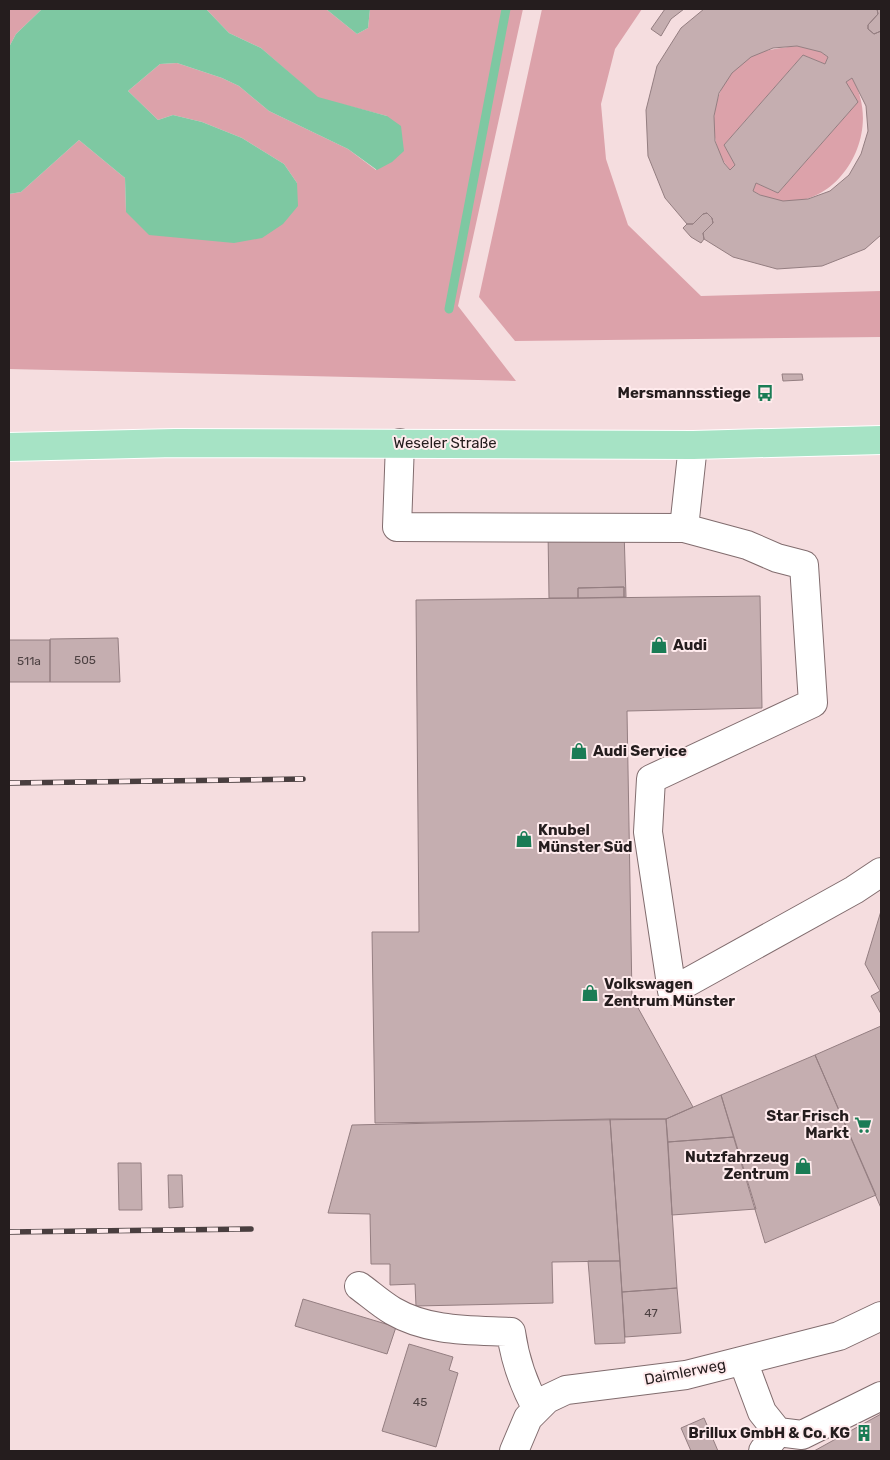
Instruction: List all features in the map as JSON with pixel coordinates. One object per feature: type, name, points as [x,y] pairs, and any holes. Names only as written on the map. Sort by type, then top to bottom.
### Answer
[{"type":"main road","name":"Weseler Straße","points":[[9,446],[400,443],[693,445],[881,440]]},
{"type":"street","points":[[400,443],[397,527],[684,528],[747,545],[777,558],[804,565],[813,703],[651,779],[648,832],[672,991],[854,890],[881,872]]},
{"type":"street","points":[[684,528],[693,445]]},
{"type":"street","points":[[359,1286],[392,1311],[416,1322],[447,1329],[511,1332],[516,1363],[536,1410]]},
{"type":"street","name":"Daimlerweg","points":[[514,1451],[528,1418],[547,1399],[566,1390],[686,1375],[839,1336],[881,1316]]},
{"type":"street","points":[[743,1361],[762,1412],[770,1442],[802,1435],[881,1396]]},
{"type":"shaded area","points":[[9,9],[42,9],[16,34],[9,47]]},
{"type":"shaded area","points":[[42,9],[206,9],[229,33],[261,48],[318,97],[387,116],[401,126],[404,151],[392,162],[377,170],[348,149],[269,111],[239,86],[222,78],[177,63],[160,64],[128,91],[158,120],[173,115],[202,122],[242,138],[284,164],[297,183],[298,206],[283,224],[262,238],[234,243],[149,235],[126,212],[125,178],[79,140],[21,192],[9,194],[9,47],[16,34]]},
{"type":"shaded area","points":[[206,9],[326,9],[357,34],[368,28],[370,9],[523,9],[458,306],[516,381],[9,369],[9,194],[21,192],[79,140],[125,178],[126,212],[297,183],[284,164],[242,138],[202,122],[173,115],[158,120],[128,91],[160,64],[177,63],[222,78],[239,86],[269,111],[348,149],[376,170],[387,116],[318,98],[261,48],[229,33]]},
{"type":"shaded area","points":[[326,9],[370,9],[368,28],[357,34]]},
{"type":"shaded area","points":[[542,9],[642,9],[615,49],[601,104],[606,159],[628,225],[701,296],[881,291],[881,337],[515,341],[479,297]]},
{"type":"shaded area","points":[[797,46],[821,52],[828,57],[825,64],[803,55],[724,145],[735,165],[730,170],[721,156],[716,141],[714,125],[720,92],[728,78],[739,65],[752,56],[769,50]]},
{"type":"shaded area","points":[[852,78],[861,103],[862,129],[856,153],[843,174],[825,191],[803,200],[779,201],[753,191],[756,183],[778,193],[857,103],[846,82]]},
{"type":"building","points":[[665,9],[684,9],[671,19],[661,36],[651,29]]},
{"type":"building","points":[[704,9],[877,9],[878,14],[868,25],[868,29],[874,34],[881,31],[881,235],[865,249],[822,266],[777,269],[733,257],[704,239],[703,233],[713,223],[712,218],[707,213],[703,214],[693,224],[687,224],[665,198],[648,156],[646,110],[657,66],[681,28]],"holes":[[[797,46],[821,52],[828,57],[825,64],[803,55],[724,145],[735,165],[730,170],[724,163],[715,141],[714,116],[719,93],[732,73],[751,57],[773,48]],[[852,78],[866,106],[868,131],[861,154],[849,175],[830,191],[808,199],[783,201],[760,195],[753,191],[756,183],[778,193],[858,102],[846,82]]]},
{"type":"building","points":[[877,9],[881,9],[881,31],[874,34],[868,29],[868,25],[878,14]]},
{"type":"building","points":[[707,213],[712,218],[713,223],[703,233],[704,239],[701,243],[691,237],[683,228],[687,224],[693,224],[703,214]]},
{"type":"building","points":[[782,374],[802,374],[803,380],[783,381]]},
{"type":"building","points":[[624,530],[626,597],[624,597],[624,587],[578,588],[578,598],[549,598],[548,531]]},
{"type":"building","points":[[624,587],[624,597],[578,598],[578,588]]},
{"type":"building","name":"Knubel Münster Süd","points":[[760,596],[762,708],[627,711],[632,997],[693,1107],[666,1119],[375,1123],[372,932],[419,932],[416,600]]},
{"type":"building","points":[[118,638],[120,682],[50,682],[50,639]]},
{"type":"building","points":[[9,640],[50,640],[50,682],[9,682]]},
{"type":"building","points":[[881,911],[881,1014],[871,996],[880,991],[865,964]]},
{"type":"building","name":"Star Frisch Markt","points":[[881,1026],[881,1208],[815,1055]]},
{"type":"building","name":"Nutzfahrzeug Zentrum","points":[[815,1055],[876,1195],[765,1243],[721,1095]]},
{"type":"building","points":[[721,1095],[734,1137],[668,1142],[666,1119]]},
{"type":"building","points":[[610,1119],[620,1261],[552,1262],[553,1303],[416,1306],[415,1284],[390,1285],[390,1264],[371,1264],[370,1214],[328,1213],[352,1125]]},
{"type":"building","points":[[610,1119],[666,1119],[677,1288],[622,1292]]},
{"type":"building","points":[[734,1137],[756,1209],[672,1215],[668,1142]]},
{"type":"building","points":[[118,1163],[141,1163],[142,1210],[119,1210]]},
{"type":"building","points":[[168,1175],[182,1175],[183,1207],[169,1208]]},
{"type":"building","points":[[588,1261],[620,1261],[625,1343],[595,1344]]},
{"type":"building","points":[[677,1288],[681,1333],[625,1337],[622,1292]]},
{"type":"building","points":[[303,1299],[396,1327],[387,1354],[295,1326]]},
{"type":"building","points":[[409,1344],[453,1357],[449,1370],[458,1373],[436,1447],[382,1431]]},
{"type":"building","name":"Brillux GmbH & Co. KG","points":[[881,1414],[881,1451],[814,1451]]},
{"type":"building","points":[[704,1418],[718,1451],[691,1451],[681,1428]]},
{"type":"waterway","points":[[449,309],[506,9]]},
{"type":"railway","points":[[9,783],[303,779]]},
{"type":"railway","points":[[9,1232],[251,1229]]},
{"type":"place","name":"Mersmannsstiege","points":[[765,393]]},
{"type":"place","name":"Audi","points":[[659,645]]},
{"type":"place","name":"Audi Service","points":[[579,751]]},
{"type":"place","name":"Knubel Münster Süd","points":[[524,839]]},
{"type":"place","name":"Volkswagen Zentrum Münster","points":[[590,993]]},
{"type":"place","name":"Star Frisch Markt","points":[[863,1125]]},
{"type":"place","name":"Nutzfahrzeug Zentrum","points":[[803,1166]]},
{"type":"place","name":"Brillux GmbH & Co. KG","points":[[864,1433]]}]
